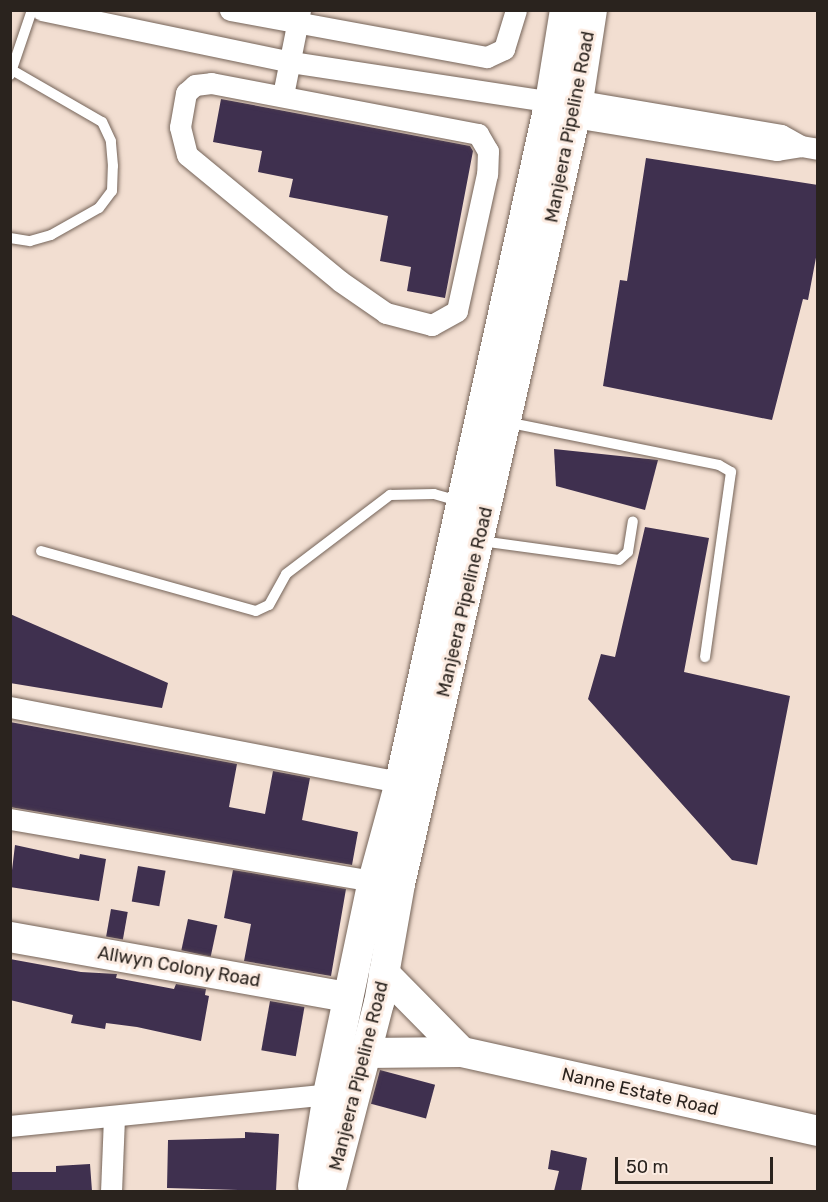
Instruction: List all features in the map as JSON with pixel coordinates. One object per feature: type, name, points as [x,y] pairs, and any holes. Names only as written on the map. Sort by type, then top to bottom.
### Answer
[{"type":"main road","name":"Manjeera Pipeline Road","points":[[313,1191],[328,1094],[372,881],[400,782],[479,540],[506,422],[558,106],[566,10]]},
{"type":"main road","name":"Manjeera Pipeline Road","points":[[330,1191],[384,973],[440,659],[462,502],[558,106],[592,10]]},
{"type":"main road","name":"Allwyn Colony Road","points":[[10,937],[348,997]]},
{"type":"main road","points":[[384,973],[462,1052]]},
{"type":"main road","name":"Nanne Estate Road","points":[[366,1053],[462,1052],[818,1131]]},
{"type":"street","points":[[42,10],[291,62],[558,106],[781,135],[809,148]]},
{"type":"street","points":[[230,10],[299,16],[487,57],[504,49],[516,10]]},
{"type":"street","points":[[283,95],[299,16]]},
{"type":"street","points":[[211,83],[283,95],[478,134],[484,141],[487,174],[457,311],[432,325],[386,313],[340,281],[187,155],[180,126],[186,93],[195,85],[211,83]]},
{"type":"street","points":[[10,707],[400,782]]},
{"type":"street","points":[[10,819],[372,881]]},
{"type":"street","points":[[10,1126],[328,1094]]},
{"type":"street","points":[[111,1191],[114,1116]]},
{"type":"lane","points":[[10,238],[30,241],[51,235],[99,208],[112,191],[111,141],[102,122],[11,72],[32,10]]},
{"type":"lane","points":[[506,422],[719,465],[731,472],[705,657]]},
{"type":"lane","points":[[41,551],[256,611],[269,605],[286,574],[390,495],[434,494],[462,502]]},
{"type":"lane","points":[[479,540],[619,560],[628,552],[633,521]]},
{"type":"building","points":[[221,99],[470,146],[473,151],[445,298],[407,291],[411,267],[380,261],[388,216],[289,197],[293,179],[258,172],[262,151],[213,142]]},
{"type":"building","points":[[646,158],[818,185],[818,247],[808,300],[803,299],[772,420],[603,386],[620,280],[627,281]]},
{"type":"building","points":[[554,449],[658,460],[645,510],[556,486]]},
{"type":"building","points":[[645,527],[709,538],[684,672],[790,696],[757,865],[732,860],[588,699],[601,654],[615,657]]},
{"type":"building","points":[[10,614],[168,683],[162,708],[10,683]]},
{"type":"building","points":[[10,722],[237,764],[229,807],[265,814],[273,771],[310,778],[302,820],[358,832],[352,865],[10,807]]},
{"type":"building","points":[[15,845],[79,859],[80,854],[106,859],[99,901],[10,887]]},
{"type":"building","points":[[138,866],[166,871],[159,906],[132,901]]},
{"type":"building","points":[[233,870],[346,889],[331,976],[244,961],[251,924],[224,918]]},
{"type":"building","points":[[111,909],[128,912],[123,940],[106,937]]},
{"type":"building","points":[[188,919],[217,925],[211,957],[181,950]]},
{"type":"building","points":[[10,959],[81,972],[117,974],[116,978],[174,989],[176,984],[206,989],[205,995],[209,996],[201,1041],[137,1027],[106,1023],[105,1029],[71,1023],[73,1015],[10,1000]]},
{"type":"building","points":[[270,1001],[304,1007],[296,1056],[261,1050]]},
{"type":"building","points":[[380,1070],[435,1085],[426,1119],[371,1104]]},
{"type":"building","points":[[245,1132],[279,1134],[276,1191],[167,1188],[168,1140],[245,1138]]},
{"type":"building","points":[[551,1150],[587,1158],[581,1191],[554,1191],[559,1171],[548,1169]]},
{"type":"building","points":[[90,1164],[92,1191],[11,1191],[10,1172],[56,1172],[56,1166]]}]
